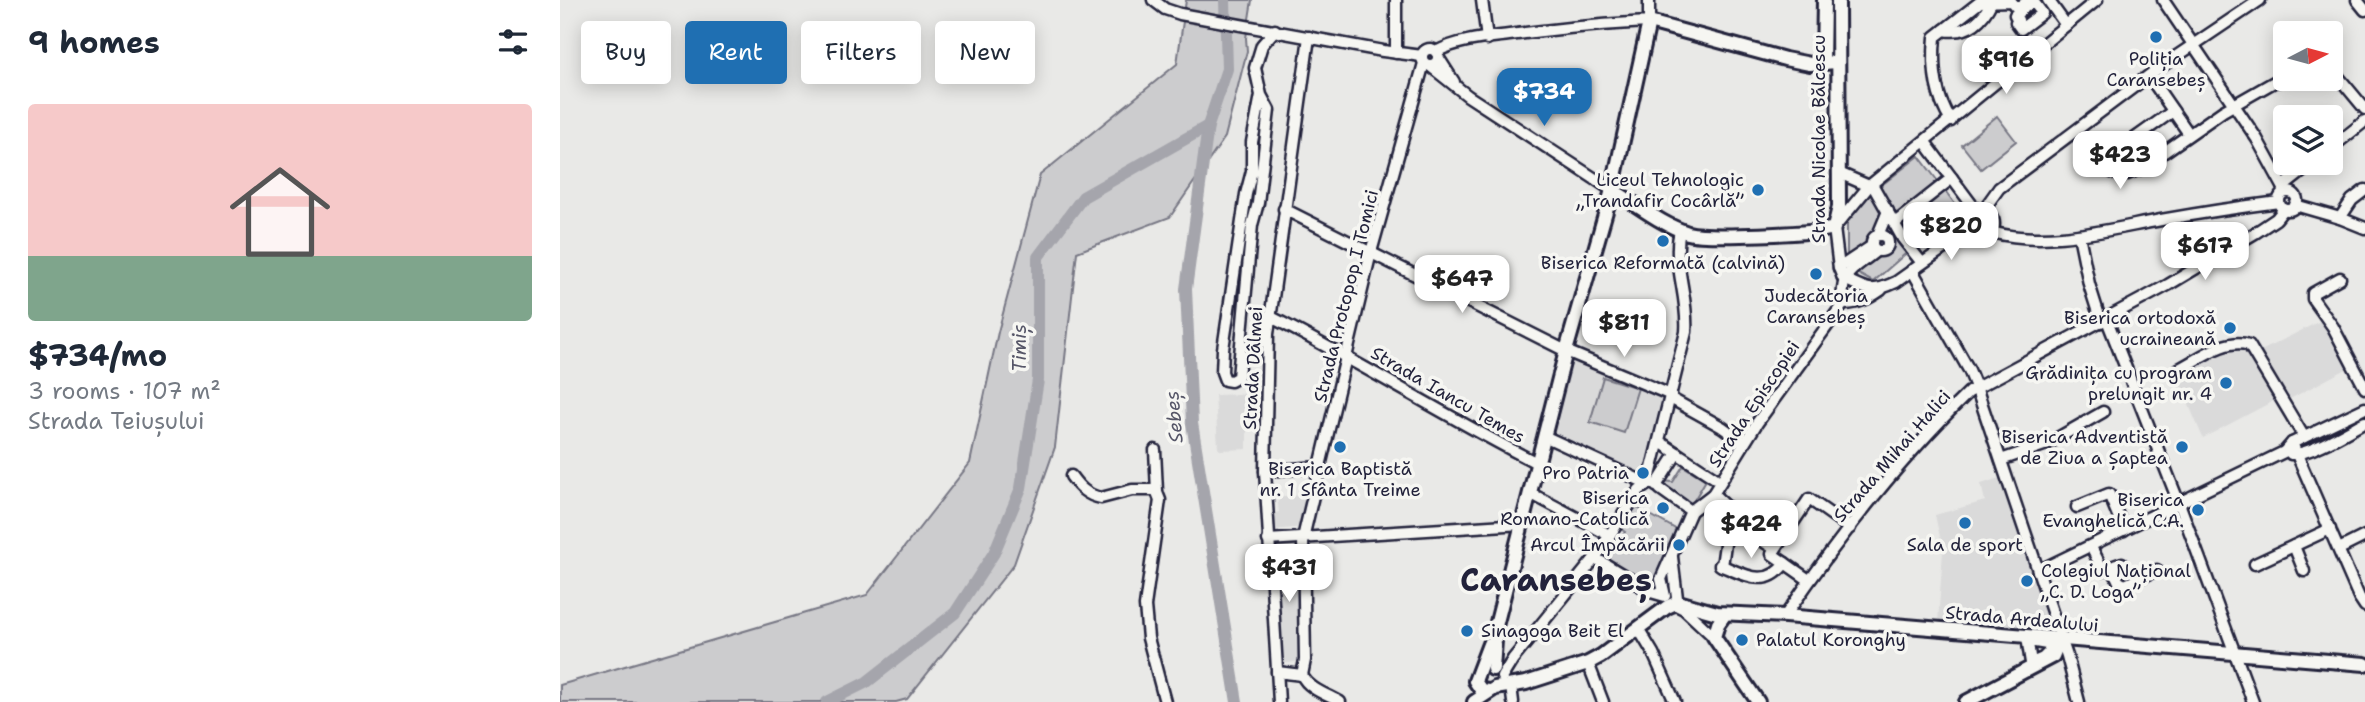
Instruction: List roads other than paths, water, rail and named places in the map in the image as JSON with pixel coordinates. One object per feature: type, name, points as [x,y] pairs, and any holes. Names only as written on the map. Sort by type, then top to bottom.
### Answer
[{"type":"main road","name":"Strada Nicolae Bălcescu","points":[[1823,62],[1824,0]]},
{"type":"main road","name":"Strada Nicolae Bălcescu","points":[[1834,229],[1839,207],[1838,0]]},
{"type":"main road","points":[[1465,702],[1494,634],[1566,351],[1612,190],[1649,22],[1785,59],[1810,64],[1837,62]]},
{"type":"main road","points":[[1612,190],[1680,230],[1694,234],[1834,229]]},
{"type":"main road","points":[[1477,676],[1481,690],[1501,682],[1588,663],[1678,602]]},
{"type":"main road","name":"Strada Ardealului","points":[[1678,602],[1699,610],[1725,614],[2365,664]]},
{"type":"main road","points":[[1725,614],[1714,636],[1758,702]]},
{"type":"main road","points":[[1494,634],[1501,682]]},
{"type":"main road","points":[[1966,702],[2053,656],[2060,639]]},
{"type":"main road","points":[[1477,676],[1486,668],[1501,682]]},
{"type":"main road","points":[[1474,702],[1501,682]]},
{"type":"street","points":[[1153,0],[1165,9],[1186,15],[1396,53],[1425,61],[1458,88],[1612,190]]},
{"type":"street","points":[[1396,0],[1396,53]]},
{"type":"street","points":[[1482,0],[1487,38]]},
{"type":"street","points":[[1437,54],[1454,44],[1487,38],[1588,25],[1649,22],[1649,0]]},
{"type":"street","points":[[2048,0],[2066,24]]},
{"type":"street","points":[[1834,229],[1871,185],[2097,0]]},
{"type":"street","points":[[2163,0],[2193,45],[2234,105],[2267,155],[2285,189],[2296,197],[2295,205],[2290,209],[2281,205],[2207,212],[2079,235],[2015,238],[1991,232],[1982,236],[1975,234],[1970,221],[1982,213],[1999,188],[2149,76],[2193,45],[2260,0]]},
{"type":"street","points":[[2357,0],[2365,10]]},
{"type":"street","points":[[1951,121],[1939,100],[1935,78],[1935,37],[1980,2],[2011,1],[2015,6],[2021,6],[2031,1]]},
{"type":"street","points":[[1261,95],[1252,142],[1252,171],[1246,194],[1223,349],[1222,372],[1225,380],[1231,381],[1238,377],[1252,225],[1258,203],[1269,110],[1261,95],[1255,68],[1262,45],[1280,31]]},
{"type":"street","name":"Strada Dâlmei","points":[[1279,702],[1265,471],[1269,316],[1309,37]]},
{"type":"street","points":[[1425,61],[1427,50],[1437,54],[1458,88]]},
{"type":"street","name":"Strada Protopop I Tomici","points":[[1302,676],[1305,660],[1303,538],[1371,252],[1425,61]]},
{"type":"street","points":[[2149,76],[2189,134]]},
{"type":"street","points":[[2343,82],[2365,109]]},
{"type":"street","points":[[2173,111],[2110,156],[2108,162],[2112,172],[2122,176],[2140,169],[2189,134],[2273,83]]},
{"type":"street","points":[[2343,138],[2365,121]]},
{"type":"street","points":[[1925,142],[1982,213],[1993,221],[1991,232]]},
{"type":"street","points":[[1839,173],[1871,185],[1903,239],[1922,263]]},
{"type":"street","points":[[2281,205],[2280,195],[2300,175]]},
{"type":"street","points":[[1895,223],[1952,178]]},
{"type":"street","points":[[2340,218],[2352,200],[2365,190]]},
{"type":"street","name":"Strada Mihai Halici","points":[[1785,617],[1850,528],[1944,416],[1976,387],[2104,321],[2255,233],[2276,219],[2281,205]]},
{"type":"street","points":[[2295,205],[2364,227]]},
{"type":"street","points":[[1284,209],[1566,351],[1671,397],[1744,443]]},
{"type":"street","points":[[1874,249],[1873,238],[1878,235],[1888,211]]},
{"type":"street","name":"Strada Nicolae Bălcescu","points":[[1834,229],[1843,304]]},
{"type":"street","points":[[1843,304],[1855,304],[1869,299],[1971,229]]},
{"type":"street","points":[[1655,486],[1660,442],[1684,346],[1687,318],[1678,261],[1680,230]]},
{"type":"street","points":[[1878,235],[1886,237],[1886,250],[1874,249],[1841,273],[1868,291],[1883,288]]},
{"type":"street","points":[[2079,235],[2089,284],[2179,503],[2253,702]]},
{"type":"street","points":[[1888,242],[1903,239]]},
{"type":"street","points":[[1912,270],[1976,387],[2067,656],[2079,702]]},
{"type":"street","points":[[2340,278],[2313,293],[2313,299],[2333,327],[2365,388]]},
{"type":"street","name":"Strada Episcopiei","points":[[1595,558],[1651,592],[1665,596],[1661,579],[1691,511],[1713,494],[1744,443],[1843,304]]},
{"type":"street","name":"Strada Iancu Temes","points":[[1269,316],[1347,356],[1475,432],[1537,463]]},
{"type":"street","points":[[2179,369],[2226,345],[2239,342],[2249,345],[2304,437]]},
{"type":"street","points":[[2038,571],[2284,452],[2292,443],[2365,408]]},
{"type":"street","points":[[2001,460],[2047,444],[2103,412]]},
{"type":"street","points":[[2284,452],[2297,455],[2365,422]]},
{"type":"street","points":[[1544,436],[1655,486],[1691,511]]},
{"type":"street","points":[[1660,442],[1715,478]]},
{"type":"street","points":[[2292,443],[2365,606]]},
{"type":"street","points":[[1155,450],[1160,500],[1145,606],[1148,638],[1165,702]]},
{"type":"street","points":[[1513,702],[1501,682],[1513,659],[1595,558],[1639,490],[1655,486],[1677,453]]},
{"type":"street","points":[[1265,471],[1319,467]]},
{"type":"street","points":[[1071,476],[1086,493],[1101,498],[1144,489],[1157,491]]},
{"type":"street","points":[[1530,493],[1609,535]]},
{"type":"street","points":[[1713,494],[1727,507],[1728,522],[1721,565],[1752,577],[1768,579],[1779,572],[1785,563]]},
{"type":"street","points":[[2077,507],[2109,494],[2124,530]]},
{"type":"street","points":[[1774,551],[1809,499],[1850,528]]},
{"type":"street","points":[[1728,522],[1744,529],[1810,580]]},
{"type":"street","points":[[1268,540],[1522,524]]},
{"type":"street","points":[[2255,564],[2330,529]]},
{"type":"street","points":[[2339,549],[2365,536]]},
{"type":"street","points":[[2294,546],[2304,571]]},
{"type":"street","points":[[2091,547],[2103,570],[2117,565],[2123,585],[2157,570]]},
{"type":"street","points":[[1672,556],[1678,606],[1714,636]]},
{"type":"street","points":[[2353,582],[2365,576]]},
{"type":"street","points":[[1638,628],[1653,653],[1675,702]]},
{"type":"street","points":[[2027,639],[2050,647],[2048,654],[2032,665],[2027,639]]},
{"type":"street","points":[[1588,663],[1603,702]]},
{"type":"street","points":[[1277,672],[1302,676],[1311,686],[1340,702]]},
{"type":"waterway","name":"Sebeș","points":[[1225,0],[1227,69],[1208,126],[1186,289],[1192,423],[1237,702]]},
{"type":"waterway","name":"Timiș","points":[[827,702],[867,682],[955,613],[994,553],[1021,488],[1038,380],[1038,257],[1083,197],[1208,126]]},
{"type":"place","name":"Poliția Caransebeș","points":[[2156,37]]},
{"type":"place","name":"Liceul Tehnologic „Trandafir Cocârlă”","points":[[1758,190]]},
{"type":"place","name":"Biserica Reformată (calvină)","points":[[1663,241]]},
{"type":"place","name":"Judecătoria Caransebeș","points":[[1816,274]]},
{"type":"place","name":"Biserica ortodoxă ucraineană","points":[[2230,328]]},
{"type":"place","name":"Grădinița cu program prelungit nr. 4","points":[[2226,383]]},
{"type":"place","name":"Biserica Baptistă nr. 1 Sfânta Treime","points":[[1340,447]]},
{"type":"place","name":"Biserica Adventistă de Ziua a Șaptea","points":[[2182,447]]},
{"type":"place","name":"Pro Patria","points":[[1643,473]]},
{"type":"place","name":"Biserica Romano-Catolică","points":[[1663,508]]},
{"type":"place","name":"Biserica Evanghelică C.A.","points":[[2198,510]]},
{"type":"place","name":"Sala de sport","points":[[1965,523]]},
{"type":"place","name":"Arcul Împăcării","points":[[1679,545]]},
{"type":"place","name":"Colegiul Național „C. D. Loga”","points":[[2027,581]]},
{"type":"place","name":"Sinagoga Beit El","points":[[1467,631]]},
{"type":"place","name":"Palatul Koronghy","points":[[1742,640]]},
{"type":"district","name":"Caransebeș","points":[[1556,579]]}]
